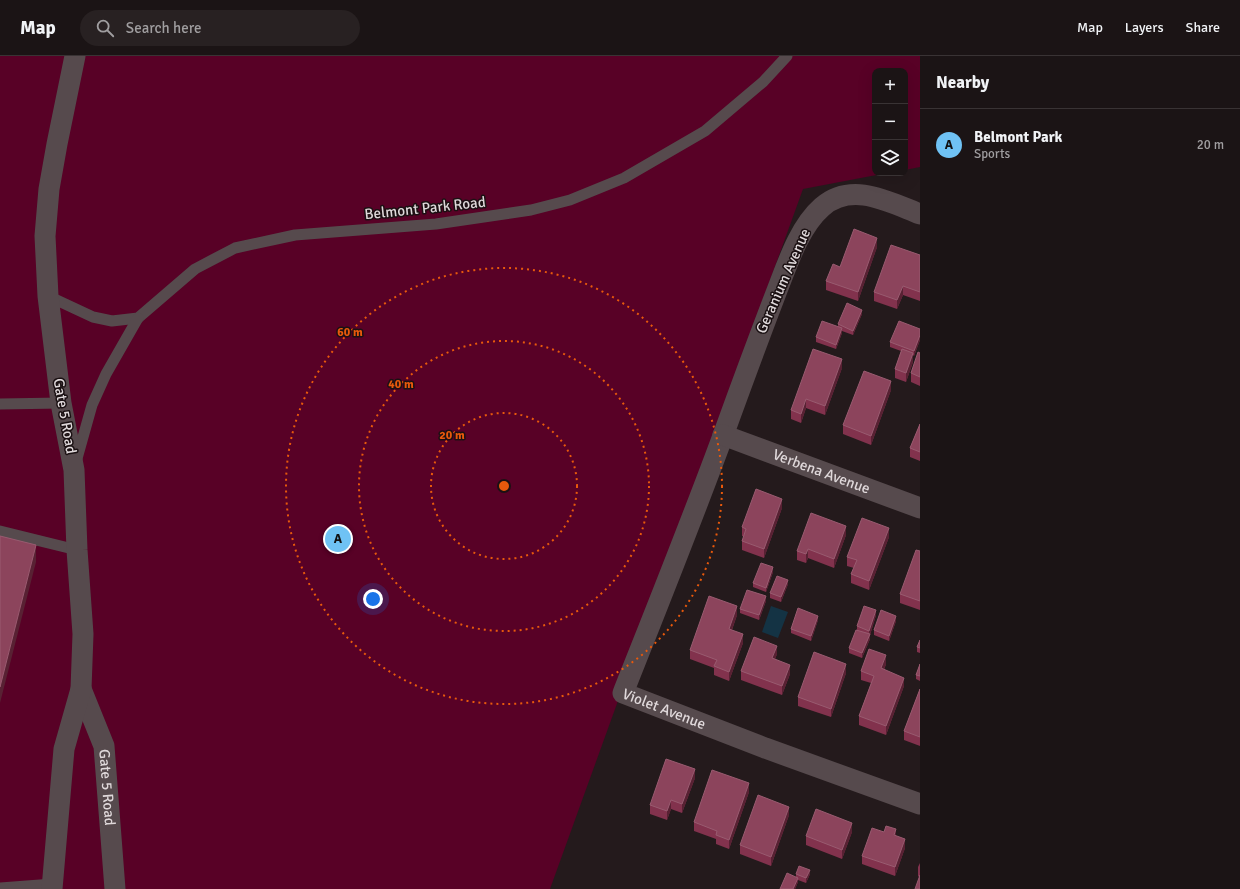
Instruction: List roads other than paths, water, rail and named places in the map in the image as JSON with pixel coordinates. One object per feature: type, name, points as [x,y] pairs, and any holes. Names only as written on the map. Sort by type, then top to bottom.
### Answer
[{"type":"street","name":"Gate 5 Road","points":[[53,887],[64,749],[81,689],[83,634],[77,550],[74,470],[61,403],[48,296],[45,236],[49,189],[75,56]]},
{"type":"street","name":"Geranium Avenue","points":[[723,435],[760,334],[795,246],[809,222],[822,207],[840,196],[856,194],[870,195],[920,214]]},
{"type":"street","name":"Verbena Avenue","points":[[723,435],[920,508]]},
{"type":"street","name":"Violet Avenue","points":[[723,435],[623,694],[920,804]]},
{"type":"street","name":"Gate 5 Road","points":[[81,689],[104,746],[115,889]]},
{"type":"lane","name":"Belmont Park Road","points":[[138,318],[195,269],[235,248],[295,235],[436,224],[531,210],[570,200],[624,178],[705,131],[763,82],[787,56]]},
{"type":"lane","points":[[48,296],[93,317],[112,321],[138,318]]},
{"type":"lane","points":[[74,470],[92,405],[106,374],[138,318]]},
{"type":"lane","points":[[0,404],[61,403]]},
{"type":"lane","points":[[0,531],[77,550]]},
{"type":"lane","points":[[0,888],[53,887]]},
{"type":"water","points":[[771,606],[788,612],[778,638],[762,632]]},
{"type":"place","name":"Belmont Park","points":[[338,539]]}]
